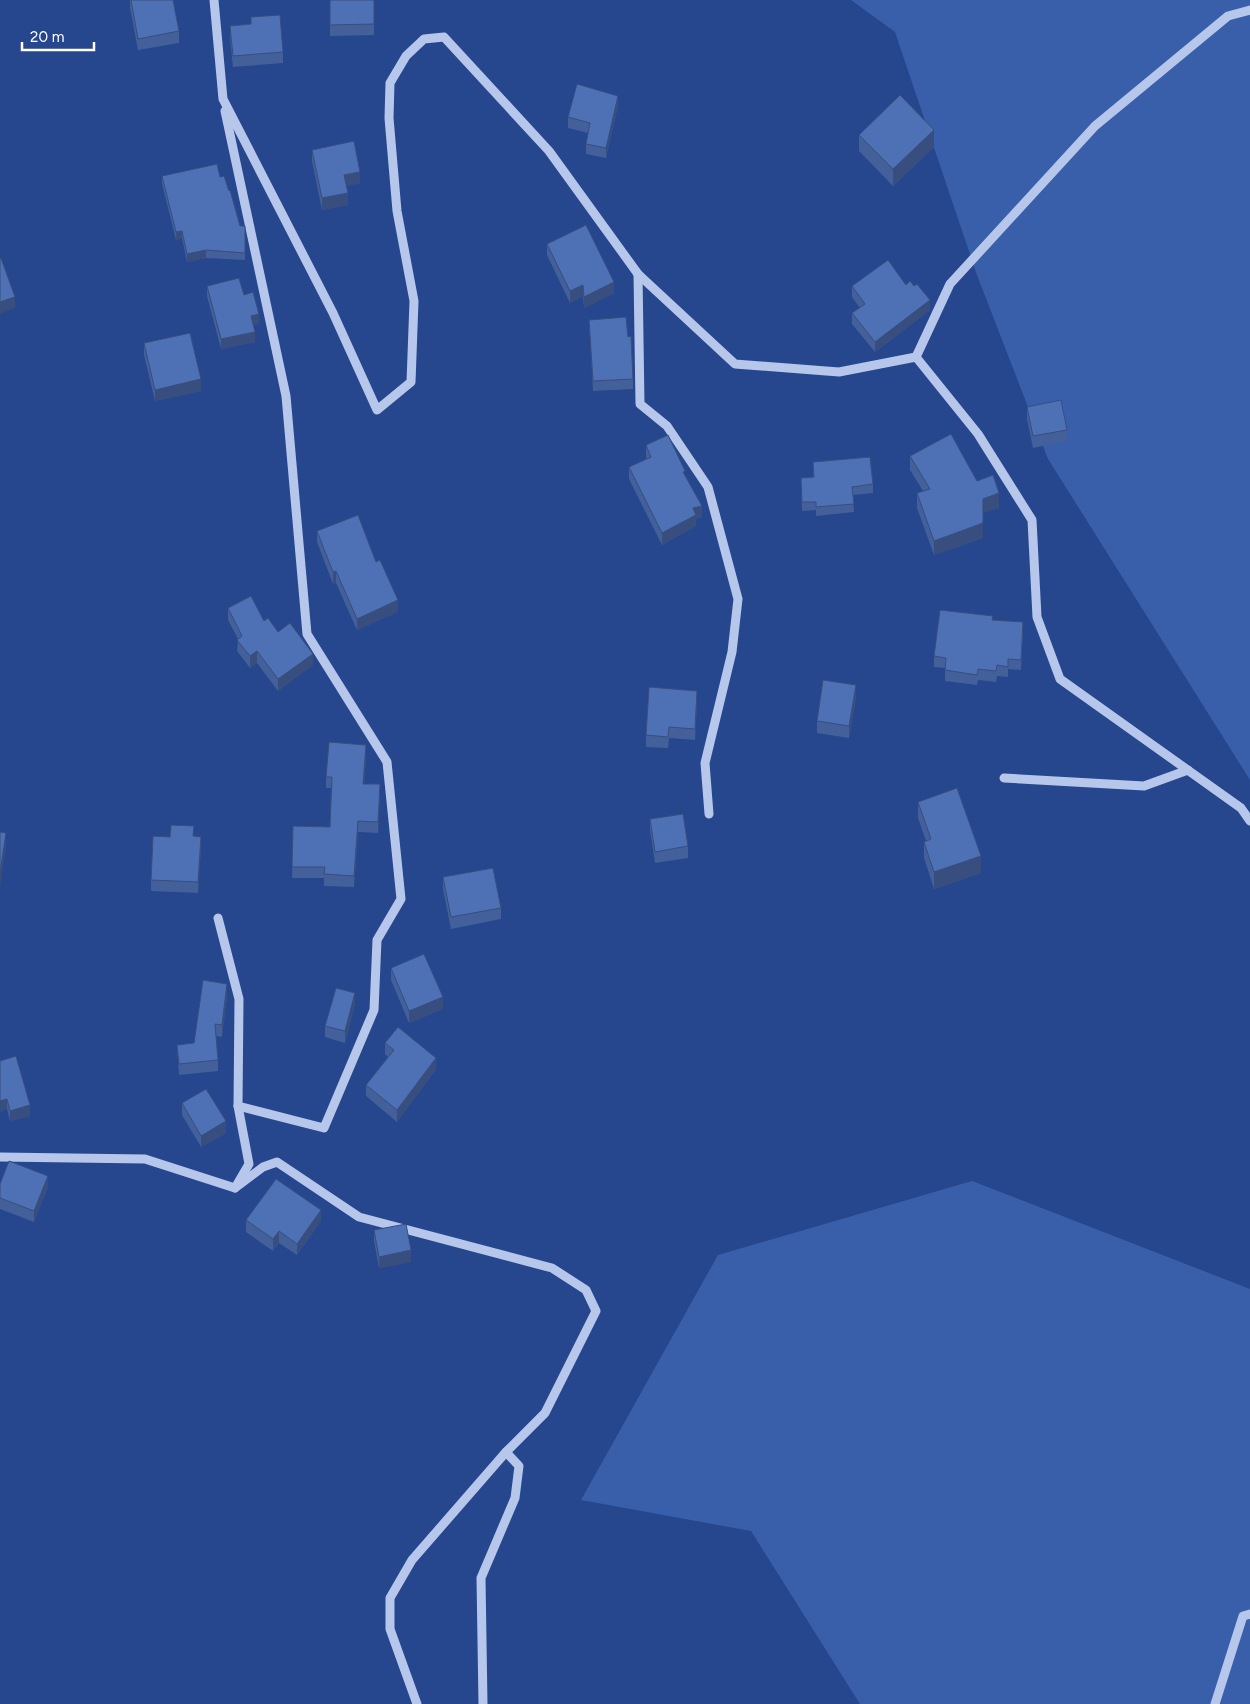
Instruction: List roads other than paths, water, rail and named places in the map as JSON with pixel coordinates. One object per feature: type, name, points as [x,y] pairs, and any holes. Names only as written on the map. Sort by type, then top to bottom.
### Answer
[{"type":"street","points":[[214,0],[223,99],[286,396],[307,634],[387,762],[401,899],[377,940],[374,1010],[324,1128],[238,1106]]},
{"type":"street","points":[[916,357],[950,284],[1095,126],[1228,16],[1250,10]]},
{"type":"street","points":[[223,99],[333,313],[377,410],[411,382],[414,301],[397,211],[389,118],[390,83],[406,56],[424,39],[444,37],[549,151],[638,274],[736,364],[839,372],[916,357]]},
{"type":"street","points":[[638,274],[640,404],[667,426],[708,487],[738,600],[732,652],[705,763],[709,814]]},
{"type":"street","points":[[916,357],[978,434],[1032,520],[1036,617],[1060,679],[1241,808],[1250,821]]},
{"type":"street","points":[[1004,778],[1144,786],[1188,770]]},
{"type":"street","points":[[218,918],[239,999],[238,1106],[249,1164],[235,1188]]},
{"type":"street","points":[[0,1157],[144,1159],[235,1188]]},
{"type":"street","points":[[235,1188],[264,1167],[277,1162],[359,1217],[552,1268],[586,1290],[596,1311],[545,1413],[506,1452],[412,1560],[390,1598],[390,1629],[417,1704]]},
{"type":"street","points":[[483,1704],[481,1578],[515,1498],[519,1466],[506,1452]]},
{"type":"street","points":[[1215,1704],[1243,1616],[1250,1614]]}]
